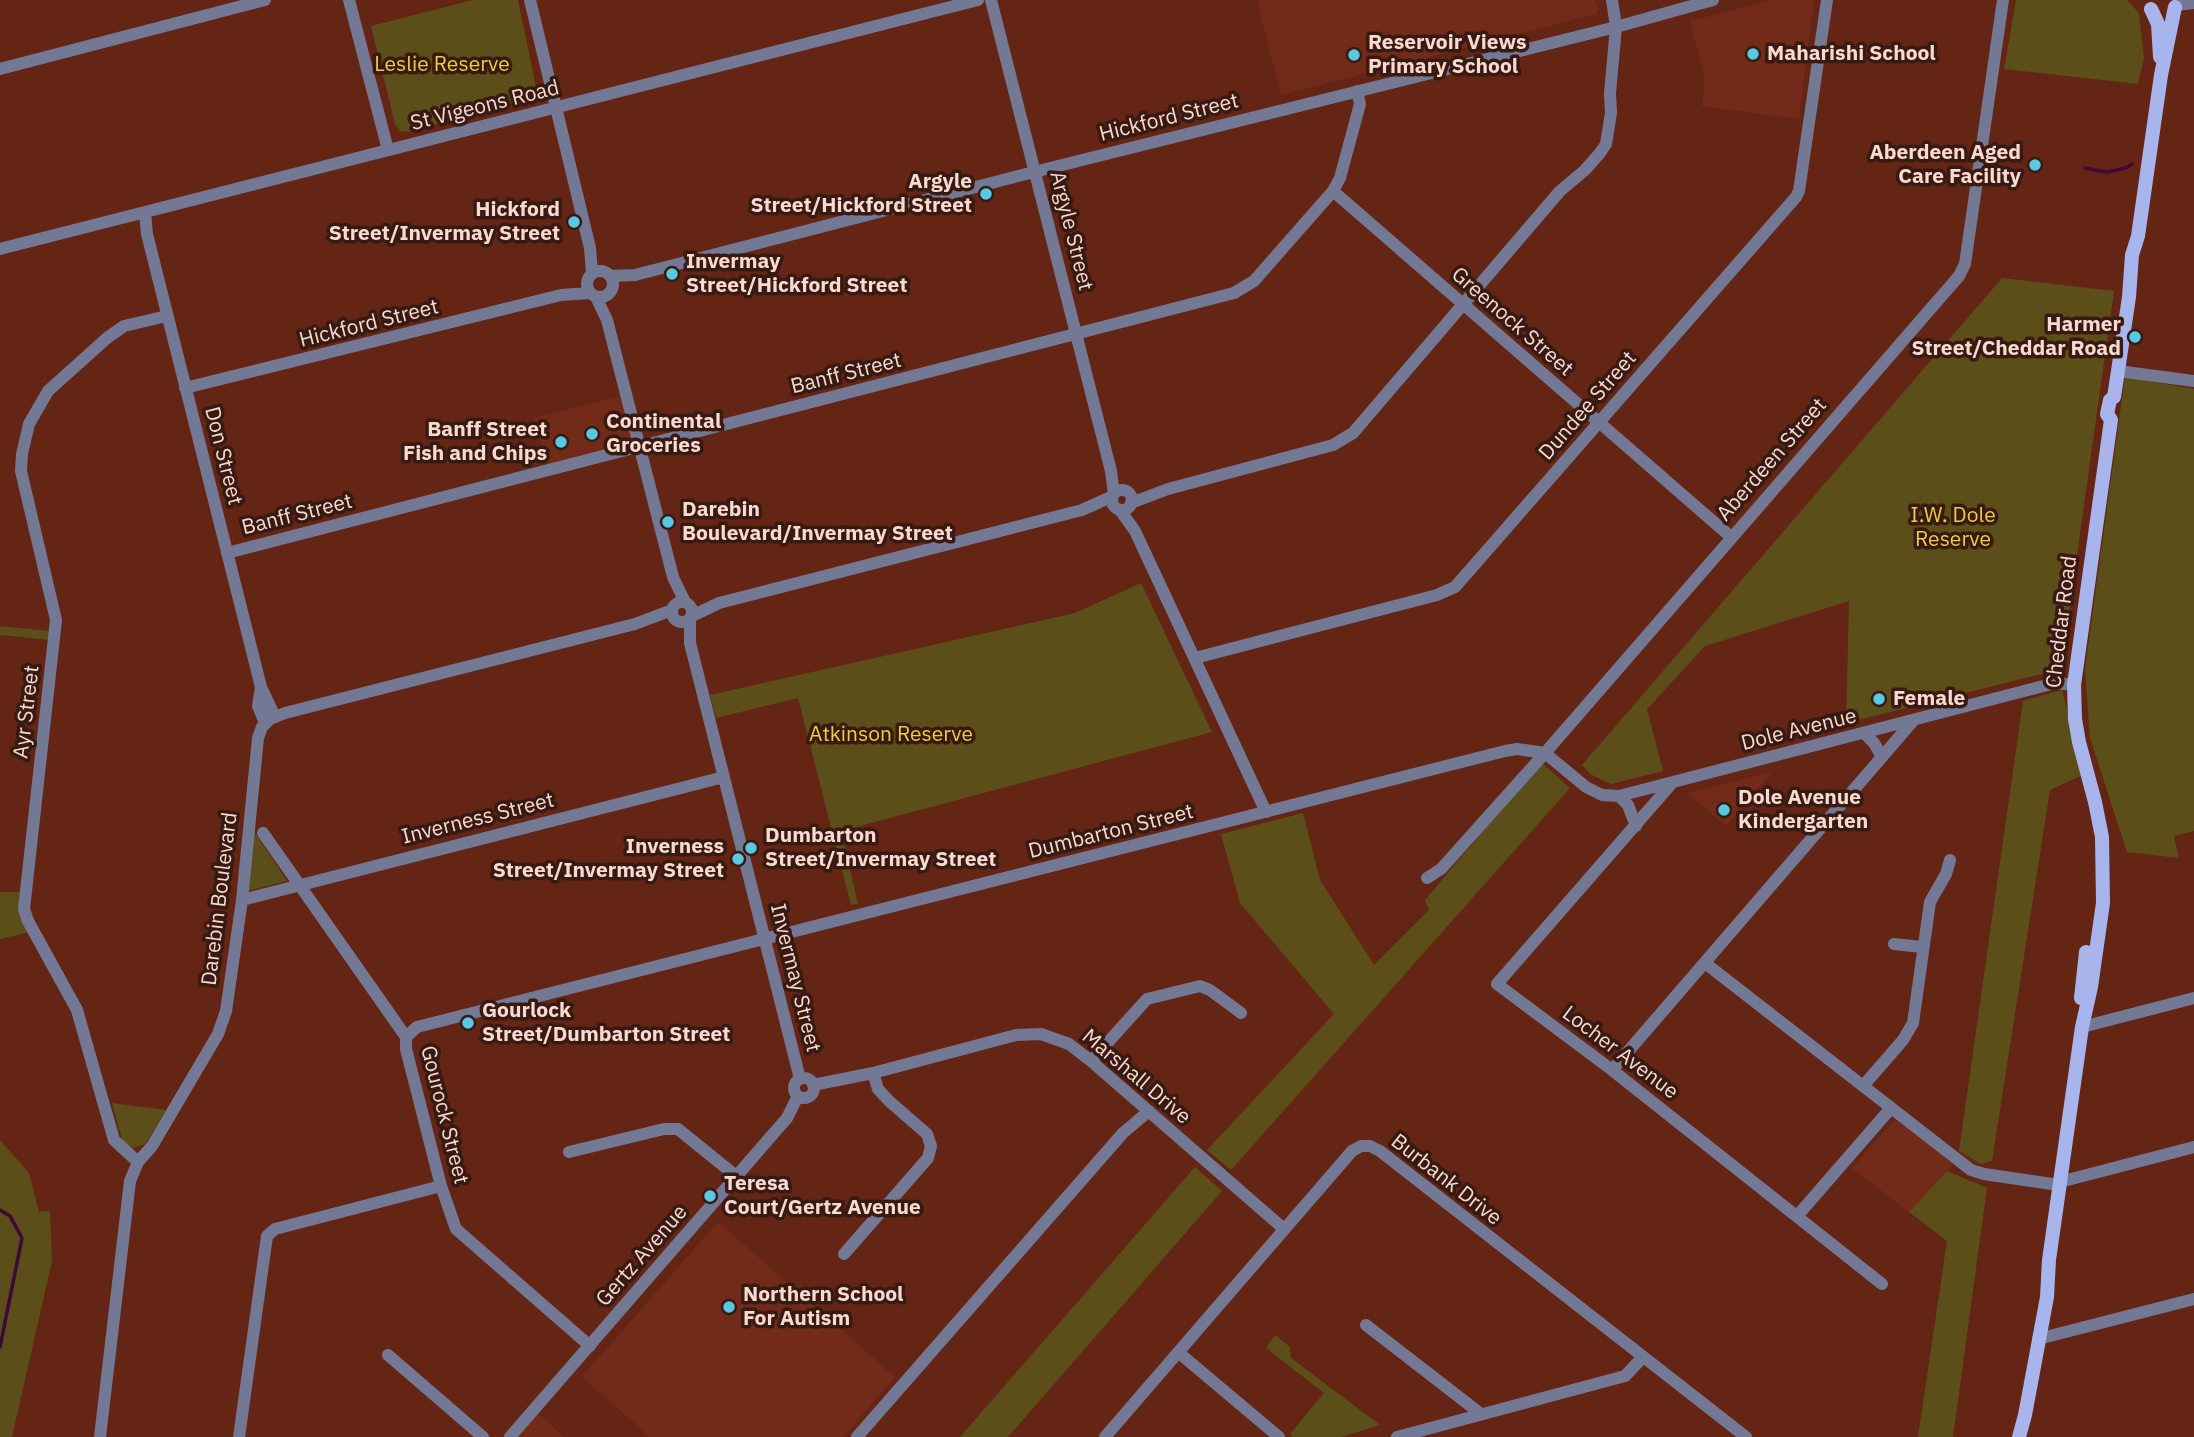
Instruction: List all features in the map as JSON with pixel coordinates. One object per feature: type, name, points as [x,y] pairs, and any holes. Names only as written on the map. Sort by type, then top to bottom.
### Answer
[{"type":"main road","points":[[2147,5],[2164,12],[2178,4]]},
{"type":"main road","name":"Cheddar Road","points":[[2019,1437],[2038,1339],[2039,1296],[2049,1260],[2082,1027],[2091,987],[2103,903],[2100,825],[2075,719],[2074,685],[2111,420],[2107,414],[2110,400],[2114,397],[2119,371],[2132,255],[2138,236],[2161,75],[2178,4]]},
{"type":"main road","name":"Cheddar Road","points":[[2147,5],[2158,24],[2161,75]]},
{"type":"main road","name":"Cheddar Road","points":[[2025,1415],[2026,1437]]},
{"type":"street","points":[[0,69],[265,0]]},
{"type":"street","points":[[349,0],[388,150]]},
{"type":"street","name":"Invermay Street","points":[[530,0],[607,320],[800,1079]]},
{"type":"street","name":"St Vigeons Road","points":[[0,249],[978,0]]},
{"type":"street","name":"Argyle Street","points":[[991,0],[1111,471],[1135,531],[1266,812]]},
{"type":"street","points":[[270,720],[1168,489],[1344,440],[1353,433],[1461,304],[1569,182],[1599,140],[1611,93],[1616,27],[1612,0]]},
{"type":"street","name":"Hickford Street","points":[[185,388],[561,295],[1036,171],[1616,27],[1713,0]]},
{"type":"street","name":"Dundee Street","points":[[1195,658],[1455,587],[1796,197],[1827,0]]},
{"type":"street","name":"Aberdeen Street","points":[[1427,878],[1441,869],[1545,753],[1959,276],[1965,264],[2003,0]]},
{"type":"street","points":[[2178,4],[2194,3]]},
{"type":"street","name":"Banff Street","points":[[228,553],[1234,293],[1254,281],[1333,191],[1340,178],[1360,104],[1357,91]]},
{"type":"street","name":"Greenock Street","points":[[1333,191],[1731,537]]},
{"type":"street","name":"Don Street","points":[[141,214],[140,225],[147,234],[261,687],[258,706],[270,720]]},
{"type":"street","name":"Ayr Street","points":[[138,1162],[114,1140],[77,1010],[24,909],[56,620],[21,471],[29,424],[48,391],[124,326],[167,316]]},
{"type":"street","points":[[2119,371],[2194,381]]},
{"type":"street","name":"Dole Avenue","points":[[1545,753],[1586,787],[1602,794],[1619,796],[2055,683],[2074,685]]},
{"type":"street","name":"Darebin Boulevard","points":[[100,1437],[130,1181],[138,1162],[155,1142],[223,1022],[242,900],[258,738],[270,720]]},
{"type":"street","points":[[1612,1070],[1914,720]]},
{"type":"street","points":[[1864,733],[1882,757]]},
{"type":"street","name":"Dumbarton Street","points":[[406,1037],[417,1027],[1505,751],[1527,749],[1545,753]]},
{"type":"street","name":"Inverness Street","points":[[242,900],[724,777]]},
{"type":"street","name":"Locher Avenue","points":[[1672,783],[1497,984],[1612,1070],[1882,1284]]},
{"type":"street","points":[[1619,796],[1628,805],[1636,826]]},
{"type":"street","name":"Gourock Street","points":[[263,833],[406,1037],[406,1049],[441,1186],[456,1229],[590,1346]]},
{"type":"street","points":[[1863,1086],[1903,1040],[1913,1023],[1930,902],[1947,874],[1950,860]]},
{"type":"street","points":[[1894,944],[1922,947]]},
{"type":"street","points":[[1705,963],[1971,1170],[2052,1184],[2194,1147]]},
{"type":"street","points":[[1091,1061],[1147,999],[1200,986],[1210,990],[1241,1013]]},
{"type":"street","points":[[2082,1027],[2194,998]]},
{"type":"street","name":"Marshall Drive","points":[[813,1085],[873,1073],[1016,1035],[1041,1034],[1069,1044],[1091,1061],[1283,1229]]},
{"type":"street","points":[[844,1254],[928,1158],[931,1146],[927,1134],[878,1089],[873,1073]]},
{"type":"street","points":[[800,1079],[807,1079],[813,1085],[810,1095],[798,1096],[794,1086],[800,1079]]},
{"type":"street","name":"Gertz Avenue","points":[[510,1437],[787,1118],[798,1096]]},
{"type":"street","points":[[857,1437],[1145,1108]]},
{"type":"street","points":[[1798,1215],[1891,1108]]},
{"type":"street","points":[[569,1152],[664,1129],[678,1129],[736,1176]]},
{"type":"street","name":"Burbank Drive","points":[[1105,1437],[1352,1150],[1361,1146],[1370,1146],[1380,1151],[1746,1437]]},
{"type":"street","points":[[239,1437],[267,1236],[275,1229],[441,1186]]},
{"type":"street","points":[[2038,1339],[2194,1298]]},
{"type":"street","points":[[1366,1325],[1481,1414]]},
{"type":"street","points":[[1178,1352],[1279,1437]]},
{"type":"street","points":[[387,1355],[484,1437]]},
{"type":"street","points":[[1398,1437],[1625,1376],[1643,1357]]},
{"type":"shaded area","name":"Reservoir Views Primary School","points":[[1257,0],[1595,0],[1599,9],[1596,14],[1281,95]]},
{"type":"shaded area","name":"Maharishi School","points":[[1773,0],[1814,0],[1799,119],[1702,106],[1705,78],[1690,21]]},
{"type":"shaded area","points":[[621,396],[634,444],[547,465],[534,418]]},
{"type":"shaded area","name":"Dole Avenue Kindergarten","points":[[1772,772],[1726,826],[1687,793]]},
{"type":"shaded area","points":[[1894,1121],[1903,1123],[1953,1166],[1909,1212],[1852,1168]]},
{"type":"shaded area","name":"Northern School For Autism","points":[[718,1222],[895,1377],[843,1437],[650,1437],[582,1377]]},
{"type":"shaded area","points":[[538,1413],[564,1437],[517,1437]]},
{"type":"green space","name":"Leslie Reserve","points":[[473,0],[518,0],[538,96],[408,132],[400,131],[395,124],[371,26]]},
{"type":"green space","points":[[2016,0],[2127,0],[2139,13],[2144,58],[2138,84],[2004,69]]},
{"type":"green space","name":"I.W. Dole Reserve","points":[[2002,278],[2114,291],[2061,669],[1846,723],[1849,601],[1705,646],[1647,709],[1663,771],[1611,784],[1590,774],[1582,765]]},
{"type":"green space","points":[[2125,377],[2194,389],[2194,831],[2174,836],[2179,858],[2127,852],[2090,738],[2085,669]]},
{"type":"green space","name":"Atkinson Reserve","points":[[1141,583],[1212,732],[841,831],[858,904],[851,905],[798,698],[716,718],[710,695],[1075,613]]},
{"type":"green space","points":[[0,626],[50,631],[50,640],[0,635]]},
{"type":"green space","points":[[2062,690],[2083,775],[2050,790],[1992,1161],[1981,1164],[1959,1151],[2023,701]]},
{"type":"green space","points":[[1541,762],[1570,788],[1231,1170],[1207,1150],[1334,1014],[1240,903],[1221,834],[1303,813],[1320,880],[1374,965],[1429,910],[1425,900]]},
{"type":"green space","points":[[253,830],[287,881],[247,891]]},
{"type":"green space","points":[[0,892],[21,892],[30,932],[0,939]]},
{"type":"green space","points":[[112,1103],[166,1110],[145,1144],[134,1148],[122,1139]]},
{"type":"green space","points":[[0,1140],[29,1173],[39,1212],[50,1211],[52,1261],[12,1437],[0,1437]]},
{"type":"green space","points":[[1195,1167],[1222,1191],[1008,1437],[960,1437]]},
{"type":"green space","points":[[1947,1171],[1987,1188],[1953,1437],[1918,1437],[1947,1241],[1909,1212]]},
{"type":"green space","points":[[1275,1335],[1290,1347],[1291,1358],[1380,1425],[1341,1437],[1293,1437],[1290,1434],[1324,1393],[1266,1348]]},
{"type":"waterway","points":[[2085,168],[2107,172],[2132,164]]},
{"type":"waterway","points":[[0,1210],[10,1216],[22,1238],[0,1347]]},
{"type":"place","name":"Maharishi School","points":[[1753,54]]},
{"type":"place","name":"Reservoir Views Primary School","points":[[1354,55]]},
{"type":"place","name":"Aberdeen Aged Care Facility","points":[[2035,165]]},
{"type":"place","name":"Argyle Street/Hickford Street","points":[[986,194]]},
{"type":"place","name":"Hickford Street/Invermay Street","points":[[574,222]]},
{"type":"place","name":"Invermay Street/Hickford Street","points":[[672,274]]},
{"type":"place","name":"Harmer Street/Cheddar Road","points":[[2135,337]]},
{"type":"place","name":"Continental Groceries","points":[[592,434]]},
{"type":"place","name":"Banff Street Fish and Chips","points":[[561,442]]},
{"type":"place","name":"Darebin Boulevard/Invermay Street","points":[[668,522]]},
{"type":"place","name":"Female","points":[[1879,699]]},
{"type":"place","name":"Dole Avenue Kindergarten","points":[[1724,810]]},
{"type":"place","name":"Dumbarton Street/Invermay Street","points":[[751,848]]},
{"type":"place","name":"Inverness Street/Invermay Street","points":[[738,859]]},
{"type":"place","name":"Gourlock Street/Dumbarton Street","points":[[468,1023]]},
{"type":"place","name":"Teresa Court/Gertz Avenue","points":[[710,1196]]},
{"type":"place","name":"Northern School For Autism","points":[[729,1307]]}]
